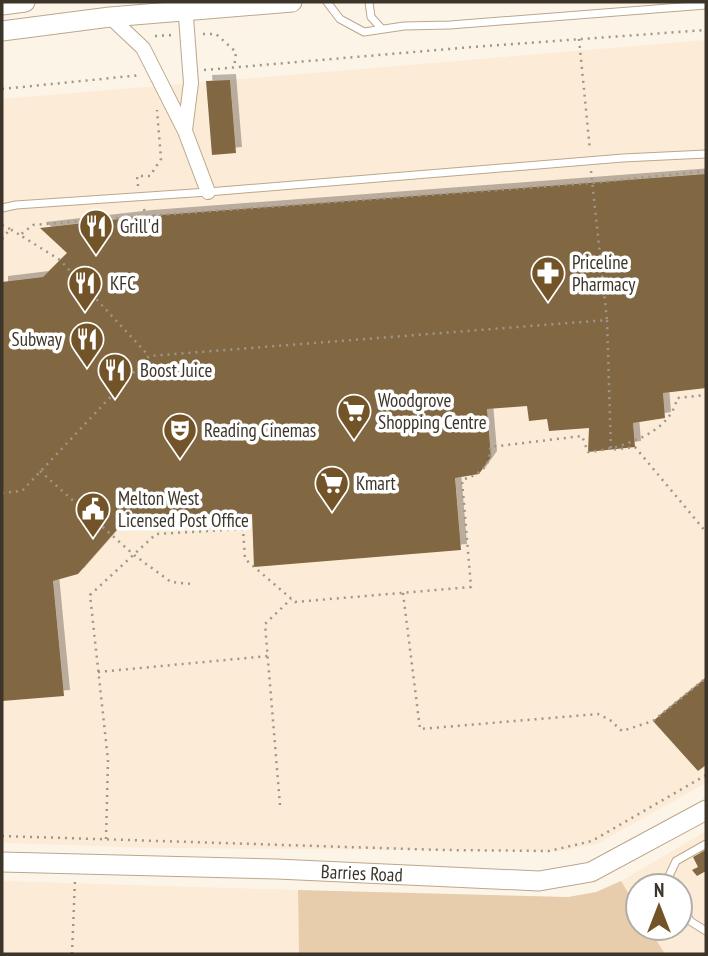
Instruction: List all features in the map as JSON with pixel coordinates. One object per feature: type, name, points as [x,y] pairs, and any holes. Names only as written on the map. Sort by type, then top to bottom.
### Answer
[{"type":"street","points":[[2,5],[25,2]]},
{"type":"street","points":[[2,31],[186,7],[292,2]]},
{"type":"street","points":[[185,131],[191,83],[186,7]]},
{"type":"street","points":[[110,17],[143,48],[185,131],[208,192]]},
{"type":"street","name":"Barries Road","points":[[2,862],[277,869],[539,881],[591,872],[706,810]]},
{"type":"lane","points":[[327,2],[340,19],[358,30],[367,32],[381,28],[706,5]]},
{"type":"lane","points":[[369,2],[371,17],[381,28]]},
{"type":"lane","points":[[2,208],[591,160],[706,154]]},
{"type":"lane","points":[[671,872],[676,861],[706,844]]},
{"type":"path","points":[[190,72],[706,30]]},
{"type":"path","points":[[579,39],[607,320],[611,450]]},
{"type":"path","points":[[2,89],[156,74]]},
{"type":"path","points":[[146,216],[139,197],[137,176],[150,176],[161,159],[156,100]]},
{"type":"path","points":[[20,235],[33,225],[592,183],[706,171]]},
{"type":"path","points":[[2,225],[60,260],[149,356]]},
{"type":"path","points":[[2,239],[10,229]]},
{"type":"path","points":[[2,493],[22,491],[149,356],[607,320]]},
{"type":"path","points":[[611,450],[644,436],[662,424],[675,412],[677,398],[706,395]]},
{"type":"path","points":[[106,839],[108,760],[90,595],[156,534],[243,528],[245,559],[295,602],[471,587],[462,480],[479,474],[491,457],[490,447],[582,436],[587,452],[635,447],[706,532]]},
{"type":"path","points":[[40,471],[134,555],[171,582],[192,584]]},
{"type":"path","points":[[403,593],[420,729],[598,714],[622,731],[653,721],[706,678]]},
{"type":"path","points":[[280,805],[265,624],[291,598]]},
{"type":"path","points":[[98,672],[268,656]]},
{"type":"path","points":[[2,836],[442,850],[550,850],[593,841],[706,775]]},
{"type":"path","points":[[72,954],[75,864]]},
{"type":"shaded area","name":"Woodgrove Shopping Centre","points":[[706,40],[706,783],[597,844],[561,851],[159,848],[2,843],[2,99]]},
{"type":"shaded area","points":[[706,831],[706,954],[665,954],[658,942],[694,942],[694,872],[636,872]]},
{"type":"shaded area","points":[[2,881],[298,890],[299,954],[2,954]]},
{"type":"shaded area","points":[[621,881],[624,886],[624,942],[658,942],[665,954],[299,954],[298,890],[568,897],[596,892]]},
{"type":"building","points":[[230,80],[236,153],[212,155],[206,81]]},
{"type":"building","name":"Woodgrove Shopping Centre","points":[[706,174],[706,388],[663,393],[665,418],[633,423],[635,447],[588,452],[589,428],[549,431],[547,419],[529,421],[527,406],[487,409],[491,457],[479,474],[455,478],[461,550],[254,567],[252,514],[122,524],[78,574],[53,581],[64,696],[2,701],[2,282],[43,277],[67,253],[40,228],[146,216]]},
{"type":"building","points":[[706,678],[706,765],[698,771],[653,721]]},
{"type":"building","points":[[706,850],[706,871],[697,876],[692,870],[698,867],[693,857]]},
{"type":"place","name":"Grill'd","points":[[96,256]]},
{"type":"place","name":"Priceline Pharmacy","points":[[548,303]]},
{"type":"place","name":"KFC","points":[[85,313]]},
{"type":"place","name":"Subway","points":[[87,369]]},
{"type":"place","name":"Boost Juice","points":[[115,400]]},
{"type":"place","name":"Woodgrove Shopping Centre","points":[[354,441]]},
{"type":"place","name":"Reading Cinemas","points":[[180,460]]},
{"type":"place","name":"Kmart","points":[[332,513]]},
{"type":"place","name":"Melton West Licensed Post Office","points":[[93,539]]}]
